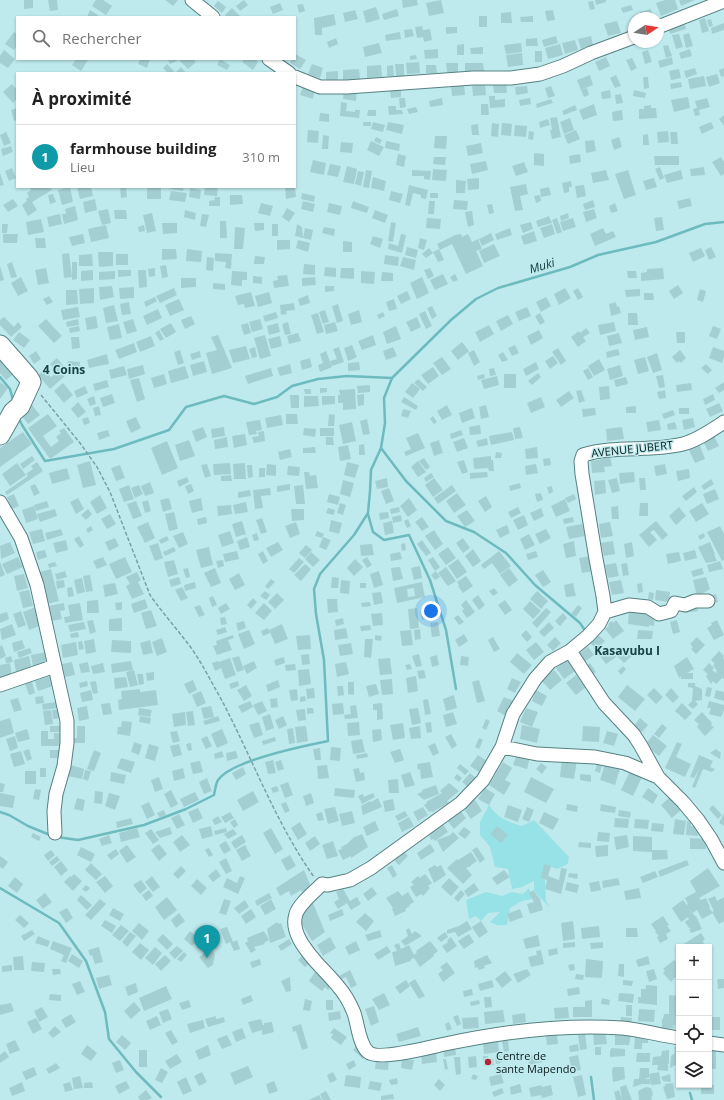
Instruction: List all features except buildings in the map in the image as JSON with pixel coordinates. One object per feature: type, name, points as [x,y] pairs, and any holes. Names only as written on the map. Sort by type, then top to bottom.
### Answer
[{"type":"highway","points":[[0,345],[28,377],[30,382],[16,409],[1,432]]},
{"type":"street","points":[[192,0],[212,16]]},
{"type":"street","points":[[664,25],[724,1]]},
{"type":"street","points":[[296,77],[320,87],[347,87],[466,78],[511,78],[540,74],[628,39]]},
{"type":"street","points":[[270,60],[288,72]]},
{"type":"street","name":"AVENUE JUBERT","points":[[605,612],[582,474],[581,461],[583,455],[595,451],[684,444],[710,432],[724,422]]},
{"type":"street","points":[[0,502],[21,538],[37,585],[67,721],[67,743],[64,766],[56,794],[54,811],[55,833]]},
{"type":"street","points":[[676,1037],[624,1028],[581,1027],[492,1036],[392,1055],[377,1056],[369,1053],[363,1044],[354,1012],[345,996],[309,953],[300,939],[295,926],[296,914],[304,902],[322,884],[328,885],[350,880],[371,868],[461,803],[483,780],[502,747],[513,714],[534,679],[550,662],[570,651],[588,636],[599,624],[605,612],[629,605],[648,607],[659,614],[671,611],[675,603],[685,605],[695,601],[708,601]]},
{"type":"street","points":[[570,651],[604,703],[634,735],[658,777],[683,802],[698,820],[711,839],[724,863]]},
{"type":"street","points":[[0,685],[55,666]]},
{"type":"street","points":[[502,747],[537,754],[595,757],[625,763],[658,777]]},
{"type":"street","points":[[712,1043],[724,1045]]},
{"type":"path","points":[[30,382],[80,443],[97,467],[110,492],[150,595],[190,646],[207,674],[286,832],[304,862],[316,879],[322,884]]},
{"type":"shaded area","points":[[489,805],[499,816],[507,821],[522,826],[534,820],[569,857],[568,864],[557,869],[544,864],[546,901],[550,908],[534,891],[534,881],[522,887],[512,889],[508,869],[495,867],[490,847],[480,835],[480,822]]},
{"type":"shaded area","points":[[529,888],[532,899],[522,901],[510,908],[507,925],[497,925],[490,922],[500,912],[488,913],[481,921],[476,916],[469,919],[466,900],[486,892],[502,896],[512,892],[523,894]]},
{"type":"waterway","name":"Muki","points":[[57,837],[78,840],[144,825],[186,809],[214,795],[218,780],[238,766],[269,755],[328,741],[324,660],[316,614],[314,589],[320,574],[354,535],[368,513],[371,470],[381,448],[385,423],[384,398],[392,378],[451,320],[476,299],[498,288],[570,267],[598,255],[656,242],[705,224],[724,222]]},
{"type":"waterway","points":[[18,417],[45,461],[114,449],[169,430],[186,407],[224,396],[254,404],[277,397],[292,386],[318,379],[347,376],[392,378]]},
{"type":"waterway","points":[[0,377],[10,389],[13,400]]},
{"type":"waterway","points":[[381,448],[406,481],[446,521],[474,532],[506,553],[535,585],[580,623],[586,632]]},
{"type":"waterway","points":[[368,514],[373,532],[384,540],[409,535],[430,580],[446,630],[456,689]]},
{"type":"waterway","points":[[0,812],[50,835]]},
{"type":"waterway","points":[[0,888],[59,923],[86,961],[105,1012],[109,1039],[136,1072],[161,1097]]},
{"type":"waterway","points":[[591,1077],[594,1100]]},
{"type":"waterway","points":[[690,1093],[692,1100]]},
{"type":"place","name":"farmhouse building","points":[[207,958]]},
{"type":"place","name":"Centre de sante Mapendo","points":[[488,1062]]},
{"type":"district","name":"4 Coins","points":[[64,370]]},
{"type":"district","name":"Kasavubu I","points":[[627,651]]}]
